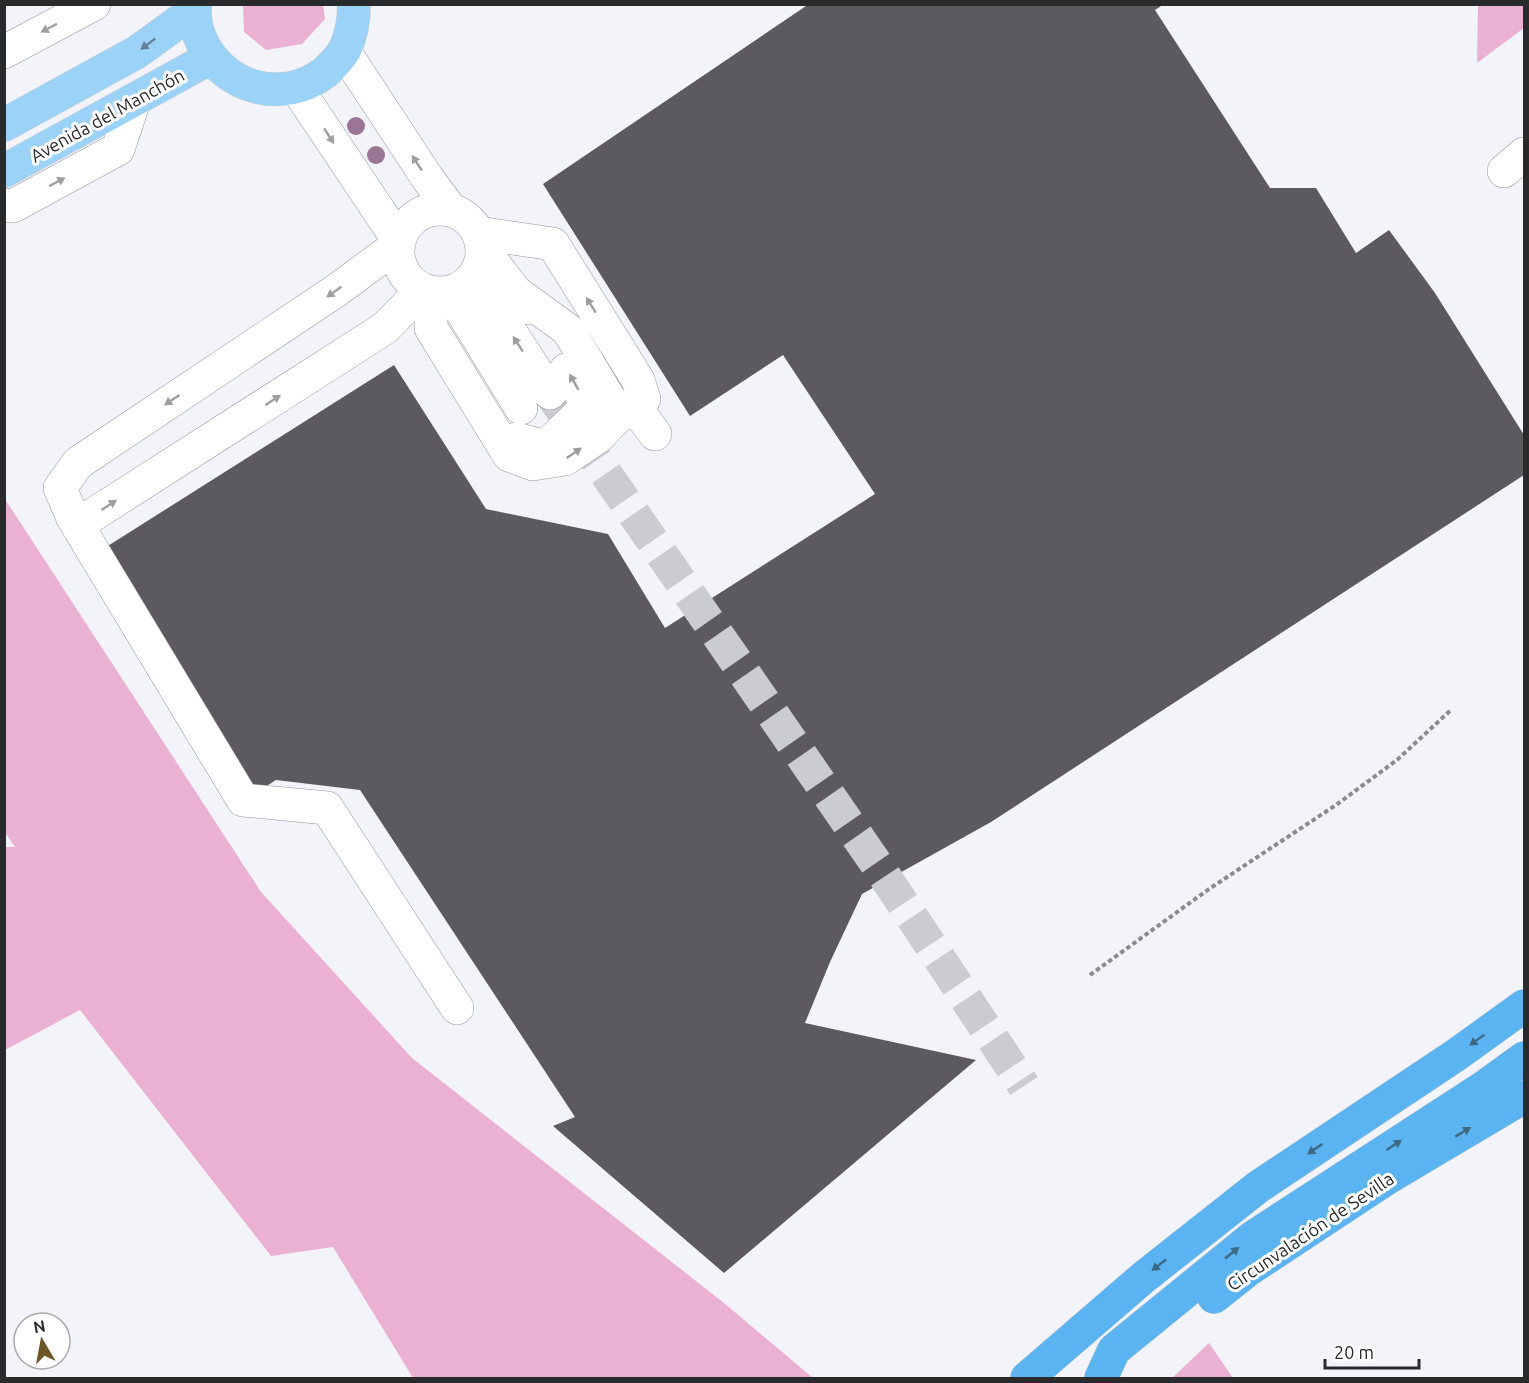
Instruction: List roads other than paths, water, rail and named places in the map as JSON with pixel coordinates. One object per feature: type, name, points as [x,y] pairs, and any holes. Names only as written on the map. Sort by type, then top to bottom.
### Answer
[{"type":"highway","points":[[1037,1369],[1144,1277],[1258,1187],[1456,1055],[1524,1006]]},
{"type":"highway","points":[[1102,1378],[1114,1350],[1252,1237],[1524,1058]]},
{"type":"highway","name":"Circunvalación de Sevilla","points":[[1102,1378],[1126,1365],[1248,1270],[1389,1177],[1524,1097]]},
{"type":"main road","points":[[195,7],[198,35],[210,58],[227,74],[249,86],[273,90],[296,87],[315,79],[332,67],[344,51],[354,25],[354,4]]},
{"type":"main road","points":[[4,124],[137,52],[195,7]]},
{"type":"main road","name":"Avenida del Manchón","points":[[4,171],[210,58]]},
{"type":"lane","points":[[4,52],[94,4]]},
{"type":"lane","points":[[73,518],[88,518],[385,328],[452,276],[553,244],[638,381],[644,399],[637,420],[599,436],[565,459],[533,464],[509,455],[431,328],[452,276],[467,219],[451,210],[428,179],[344,51]]},
{"type":"lane","points":[[296,87],[398,243],[400,267],[406,276],[452,276],[513,290],[568,330],[637,420]]},
{"type":"lane","points":[[4,204],[13,206],[118,149],[134,101]]},
{"type":"lane","points":[[362,271],[369,246],[373,203]]},
{"type":"lane","points":[[451,210],[437,209],[424,212],[412,219],[404,229],[398,243],[362,271],[78,463],[60,488],[73,518],[243,800],[327,808],[457,1008]]},
{"type":"lane","points":[[452,276],[513,438],[545,447],[588,406],[538,321],[513,290]]},
{"type":"lane","points":[[452,276],[550,393]]},
{"type":"lane","points":[[452,276],[521,408]]},
{"type":"tunnel","points":[[550,393],[882,872],[1024,1086]]}]
